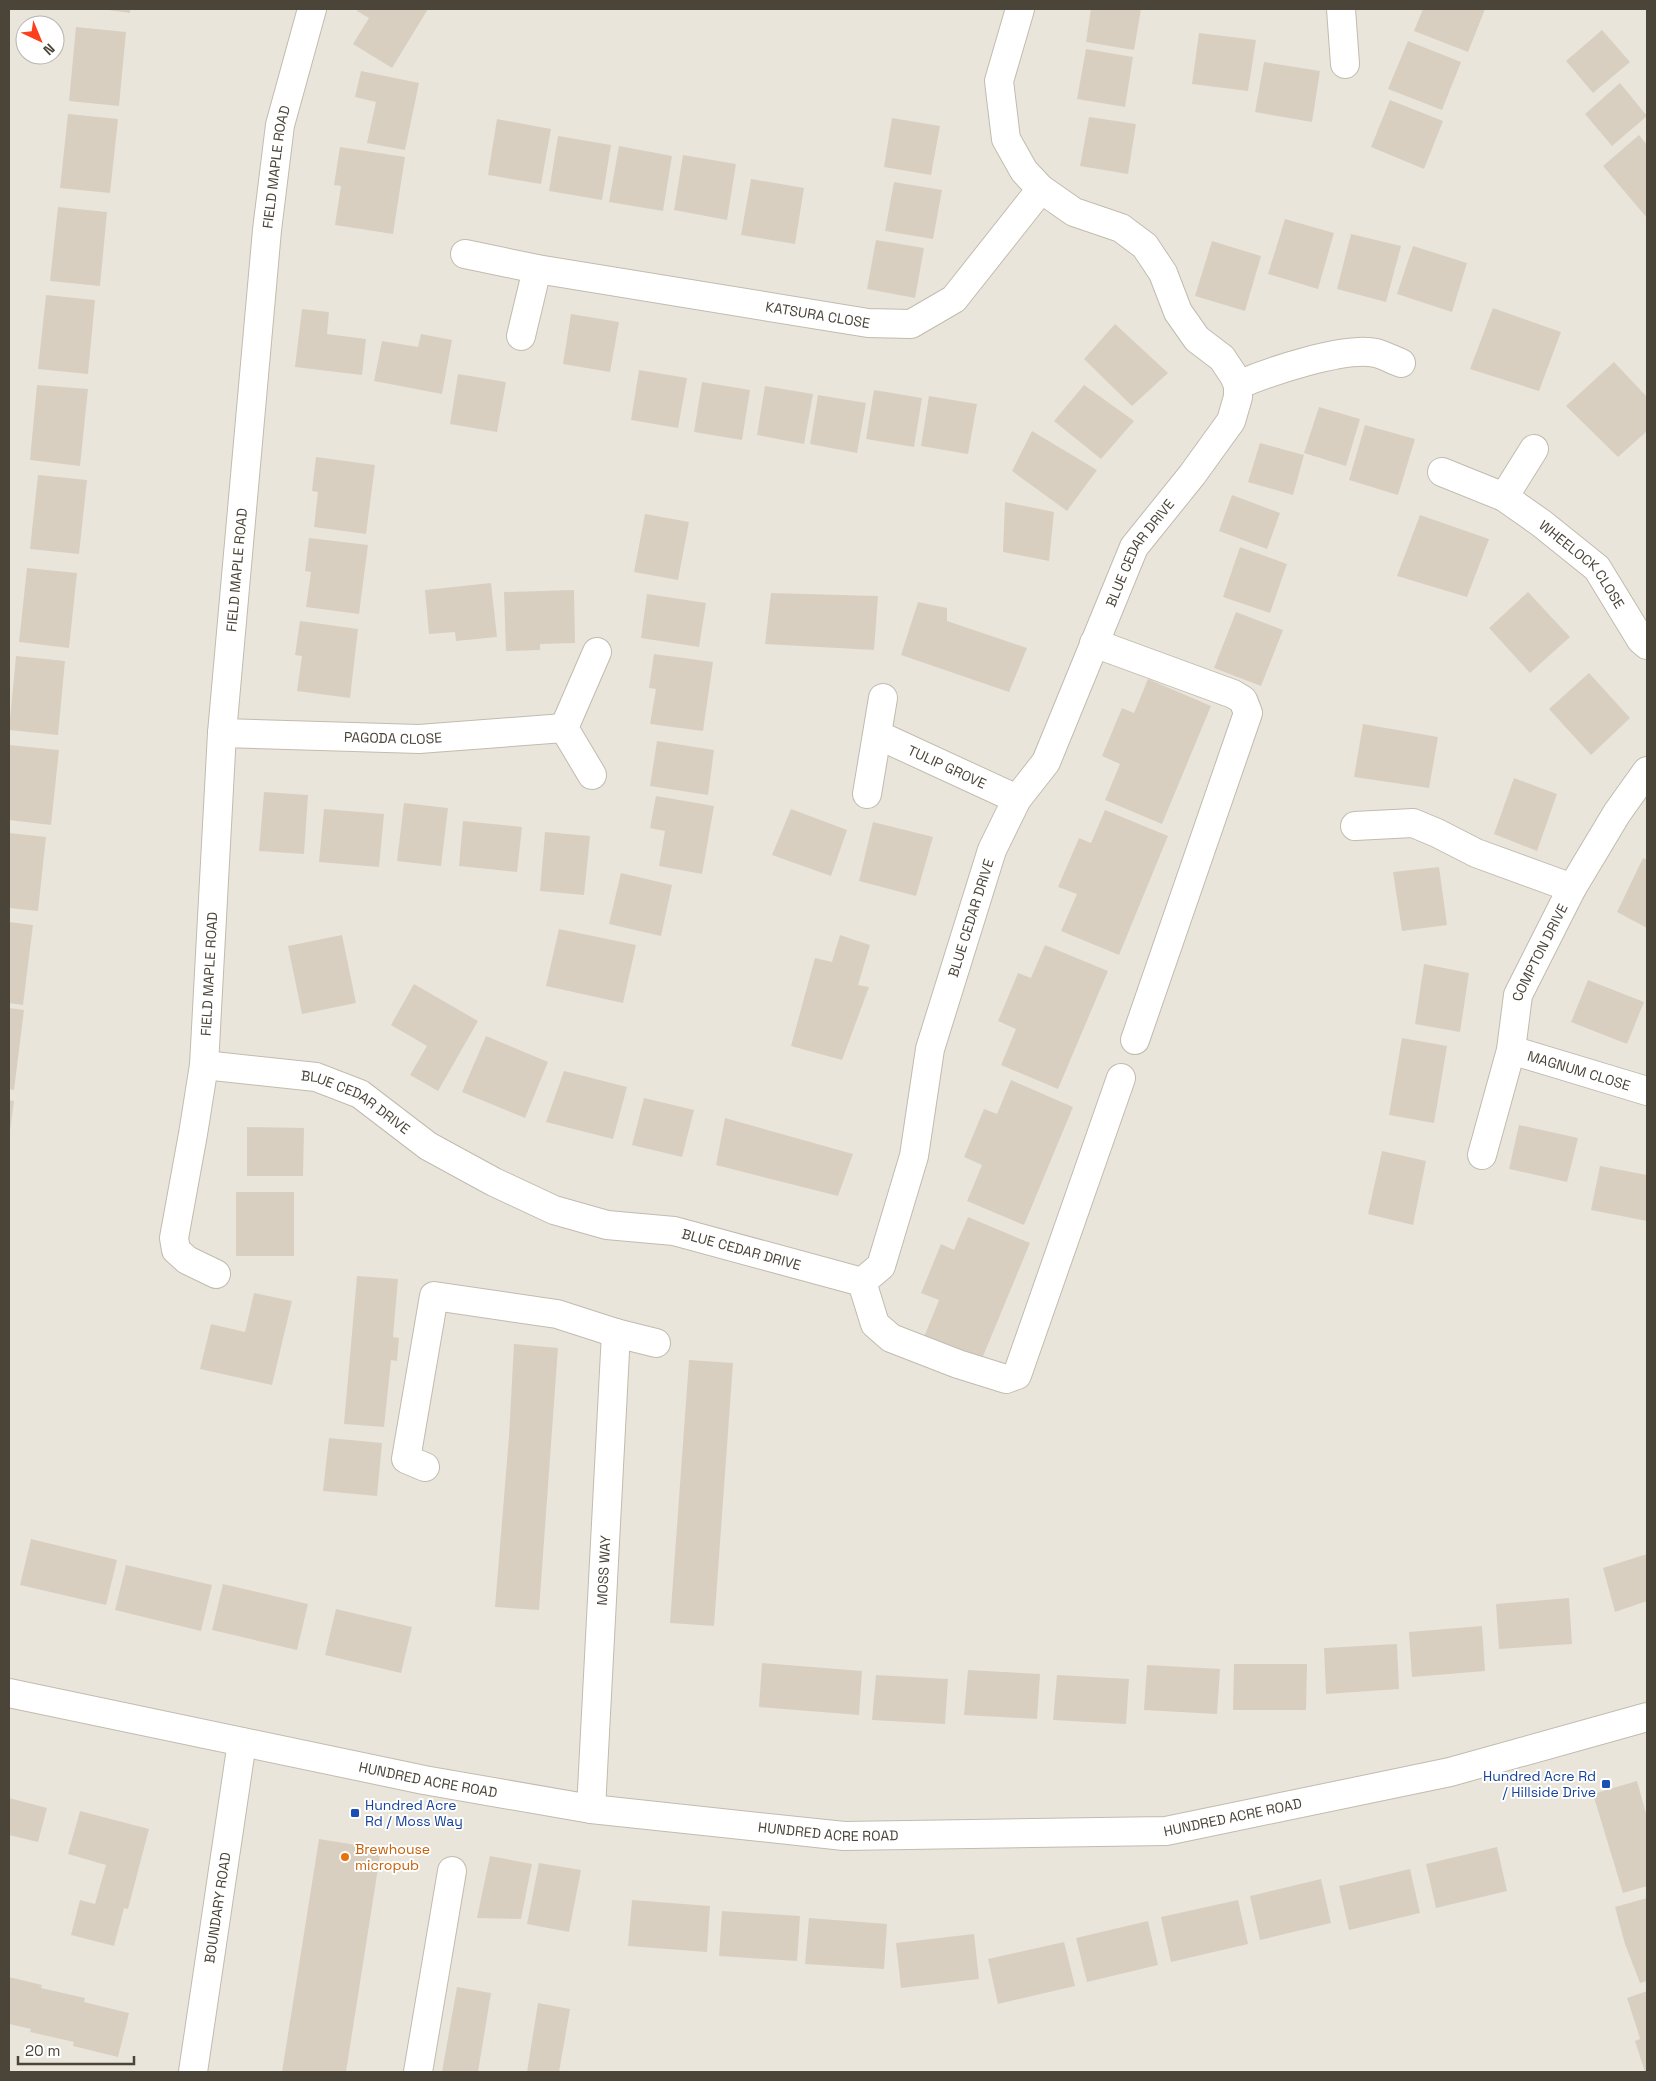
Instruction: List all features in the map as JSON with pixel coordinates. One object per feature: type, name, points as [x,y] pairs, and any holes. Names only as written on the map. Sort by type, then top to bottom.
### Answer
[{"type":"street","name":"FIELD MAPLE ROAD","points":[[216,1274],[188,1260],[176,1250],[174,1238],[194,1134],[204,1066],[222,733],[267,230],[280,124],[312,9]]},
{"type":"street","points":[[1020,9],[999,82],[1006,139],[1024,171],[1041,189],[1074,212],[1121,228],[1145,246],[1162,273],[1178,312],[1197,338],[1222,358],[1238,385],[1305,362],[1341,354],[1374,353],[1401,362]]},
{"type":"street","points":[[1339,9],[1345,64]]},
{"type":"street","name":"KATSURA CLOSE","points":[[465,254],[537,269],[868,323],[911,324],[954,299],[1041,189]]},
{"type":"street","points":[[521,336],[537,269]]},
{"type":"street","name":"BLUE CEDAR DRIVE","points":[[204,1066],[316,1077],[360,1094],[428,1146],[494,1182],[554,1210],[608,1225],[674,1230],[862,1282],[881,1266],[914,1156],[930,1049],[992,850],[1017,799],[1046,762],[1134,546],[1192,475],[1230,421],[1238,397],[1238,385]]},
{"type":"street","points":[[1504,497],[1534,449]]},
{"type":"street","name":"WHEELOCK CLOSE","points":[[1442,472],[1504,497],[1541,523],[1597,568],[1641,640],[1647,645]]},
{"type":"street","points":[[1094,643],[1233,694],[1243,700],[1248,713],[1135,1040]]},
{"type":"street","points":[[592,775],[564,728],[597,652]]},
{"type":"street","points":[[867,794],[883,698]]},
{"type":"street","name":"PAGODA CLOSE","points":[[222,733],[419,740],[564,728]]},
{"type":"street","name":"TULIP GROVE","points":[[878,735],[1017,799]]},
{"type":"street","name":"COMPTON DRIVE","points":[[1482,1155],[1511,1050],[1518,995],[1572,888],[1617,814],[1647,772]]},
{"type":"street","points":[[1355,826],[1413,823],[1476,853],[1572,888]]},
{"type":"street","name":"MAGNUM CLOSE","points":[[1511,1050],[1647,1091]]},
{"type":"street","points":[[862,1282],[875,1324],[891,1338],[958,1364],[1006,1379],[1017,1375],[1121,1078]]},
{"type":"street","points":[[425,1467],[406,1459],[434,1296],[557,1314],[616,1333],[656,1343]]},
{"type":"street","name":"MOSS WAY","points":[[591,1809],[616,1333]]},
{"type":"street","name":"HUNDRED ACRE ROAD","points":[[9,1693],[424,1780],[591,1809],[844,1836],[1166,1831],[1450,1772],[1647,1717]]},
{"type":"street","name":"BOUNDARY ROAD","points":[[194,2072],[242,1742]]},
{"type":"street","points":[[418,2072],[452,1871]]},
{"type":"shaded area","points":[[9,9],[1647,9],[1647,2072],[9,2072]]},
{"type":"building","points":[[101,9],[130,9],[130,13]]},
{"type":"building","points":[[358,9],[428,9],[392,68],[353,44],[369,18],[357,11]]},
{"type":"building","points":[[1091,9],[1141,9],[1134,50],[1086,42]]},
{"type":"building","points":[[1423,9],[1485,9],[1468,52],[1414,31]]},
{"type":"building","points":[[76,27],[126,32],[119,106],[69,101]]},
{"type":"building","points":[[1602,30],[1630,62],[1593,93],[1566,61]]},
{"type":"building","points":[[1199,33],[1256,40],[1248,91],[1192,84]]},
{"type":"building","points":[[1408,41],[1461,62],[1442,110],[1388,89]]},
{"type":"building","points":[[1086,49],[1133,57],[1125,107],[1077,99]]},
{"type":"building","points":[[1264,62],[1320,71],[1312,122],[1255,112]]},
{"type":"building","points":[[361,71],[419,83],[405,150],[367,143],[376,102],[355,97]]},
{"type":"building","points":[[1620,83],[1647,116],[1612,146],[1585,114]]},
{"type":"building","points":[[1390,100],[1443,121],[1424,169],[1371,147]]},
{"type":"building","points":[[68,114],[118,119],[110,193],[60,188]]},
{"type":"building","points":[[1089,117],[1136,124],[1128,174],[1080,166]]},
{"type":"building","points":[[892,118],[940,126],[931,175],[884,167]]},
{"type":"building","points":[[497,119],[551,129],[541,184],[488,175]]},
{"type":"building","points":[[1639,135],[1647,145],[1647,218],[1603,166]]},
{"type":"building","points":[[558,136],[611,145],[602,200],[549,191]]},
{"type":"building","points":[[619,146],[672,156],[663,211],[609,202]]},
{"type":"building","points":[[340,147],[405,157],[393,234],[335,225],[341,186],[334,185]]},
{"type":"building","points":[[683,155],[736,164],[727,220],[674,210]]},
{"type":"building","points":[[751,179],[804,188],[795,244],[741,235]]},
{"type":"building","points":[[894,182],[942,190],[933,239],[885,231]]},
{"type":"building","points":[[58,207],[107,212],[100,286],[50,281]]},
{"type":"building","points":[[1285,219],[1334,233],[1318,289],[1268,274]]},
{"type":"building","points":[[1351,234],[1401,246],[1386,302],[1337,289]]},
{"type":"building","points":[[876,240],[924,248],[915,298],[867,289]]},
{"type":"building","points":[[1212,241],[1261,256],[1245,311],[1195,296]]},
{"type":"building","points":[[1413,246],[1467,263],[1452,312],[1397,294]]},
{"type":"building","points":[[46,295],[95,300],[88,374],[38,369]]},
{"type":"building","points":[[1493,308],[1561,332],[1539,391],[1470,369]]},
{"type":"building","points":[[302,309],[329,312],[327,334],[366,339],[362,375],[295,367]]},
{"type":"building","points":[[571,314],[619,322],[610,372],[563,364]]},
{"type":"building","points":[[1115,324],[1168,373],[1132,406],[1084,359]]},
{"type":"building","points":[[421,334],[452,340],[442,394],[374,381],[382,341],[418,347]]},
{"type":"building","points":[[1614,362],[1647,397],[1647,431],[1618,457],[1566,406]]},
{"type":"building","points":[[639,370],[687,378],[678,428],[631,420]]},
{"type":"building","points":[[458,374],[506,382],[497,432],[450,424]]},
{"type":"building","points":[[702,382],[750,390],[742,440],[694,432]]},
{"type":"building","points":[[37,385],[88,389],[80,466],[30,460]]},
{"type":"building","points":[[1084,385],[1134,421],[1101,459],[1054,421]]},
{"type":"building","points":[[765,386],[813,394],[804,444],[757,435]]},
{"type":"building","points":[[874,390],[922,398],[914,447],[866,439]]},
{"type":"building","points":[[818,395],[866,403],[857,453],[810,444]]},
{"type":"building","points":[[929,396],[977,404],[968,454],[921,446]]},
{"type":"building","points":[[1319,407],[1360,419],[1346,466],[1304,453]]},
{"type":"building","points":[[1365,425],[1415,439],[1398,495],[1349,480]]},
{"type":"building","points":[[1032,431],[1097,470],[1067,511],[1012,471]]},
{"type":"building","points":[[1260,443],[1304,455],[1293,495],[1248,482]]},
{"type":"building","points":[[316,457],[375,465],[366,534],[314,527],[318,492],[312,491]]},
{"type":"building","points":[[38,475],[87,480],[79,554],[30,549]]},
{"type":"building","points":[[1232,495],[1280,513],[1267,549],[1219,531]]},
{"type":"building","points":[[1005,502],[1054,512],[1049,561],[1003,552]]},
{"type":"building","points":[[645,514],[689,522],[678,580],[634,572]]},
{"type":"building","points":[[1420,515],[1489,539],[1467,597],[1397,576]]},
{"type":"building","points":[[309,538],[368,545],[359,614],[306,607],[311,572],[305,571]]},
{"type":"building","points":[[1240,547],[1287,564],[1270,613],[1223,597]]},
{"type":"building","points":[[27,568],[77,573],[69,648],[19,642]]},
{"type":"building","points":[[491,583],[497,637],[456,641],[455,632],[429,634],[425,590]]},
{"type":"building","points":[[574,590],[575,643],[540,644],[540,650],[506,651],[504,592]]},
{"type":"building","points":[[1528,592],[1570,637],[1530,673],[1489,628]]},
{"type":"building","points":[[771,593],[878,596],[874,650],[765,644]]},
{"type":"building","points":[[647,594],[706,603],[699,647],[641,638]]},
{"type":"building","points":[[918,602],[947,608],[947,621],[1027,648],[1009,692],[901,655]]},
{"type":"building","points":[[1236,612],[1283,630],[1261,686],[1214,668]]},
{"type":"building","points":[[300,621],[358,629],[350,698],[297,691],[302,656],[295,655]]},
{"type":"building","points":[[654,654],[713,662],[703,731],[650,724],[656,689],[649,688]]},
{"type":"building","points":[[16,656],[65,661],[58,735],[9,730]]},
{"type":"building","points":[[1589,673],[1630,718],[1591,755],[1549,709]]},
{"type":"building","points":[[1148,679],[1211,706],[1162,824],[1105,800],[1120,764],[1102,756],[1122,708],[1134,713]]},
{"type":"building","points":[[1363,724],[1438,737],[1429,788],[1354,777]]},
{"type":"building","points":[[657,741],[714,750],[708,795],[650,786]]},
{"type":"building","points":[[9,745],[59,750],[51,825],[9,820]]},
{"type":"building","points":[[1514,778],[1557,794],[1537,851],[1494,834]]},
{"type":"building","points":[[264,792],[308,795],[304,854],[259,851]]},
{"type":"building","points":[[656,796],[714,806],[702,874],[659,866],[665,831],[650,828]]},
{"type":"building","points":[[404,803],[448,808],[441,866],[397,861]]},
{"type":"building","points":[[324,809],[384,814],[379,867],[319,862]]},
{"type":"building","points":[[791,809],[847,830],[831,876],[772,855]]},
{"type":"building","points":[[1105,810],[1168,836],[1119,955],[1061,931],[1077,894],[1058,887],[1079,838],[1091,843]]},
{"type":"building","points":[[463,821],[522,827],[517,872],[459,866]]},
{"type":"building","points":[[873,822],[933,837],[916,896],[859,881]]},
{"type":"building","points":[[545,832],[590,836],[584,895],[540,891]]},
{"type":"building","points":[[9,833],[46,837],[38,911],[9,908]]},
{"type":"building","points":[[1643,858],[1647,860],[1647,928],[1617,912]]},
{"type":"building","points":[[1439,867],[1447,925],[1402,931],[1393,872]]},
{"type":"building","points":[[621,873],[672,885],[661,936],[609,924]]},
{"type":"building","points":[[9,922],[33,925],[23,1005],[9,1003]]},
{"type":"building","points":[[559,929],[636,945],[623,1003],[546,986]]},
{"type":"building","points":[[342,935],[356,1003],[302,1014],[288,946]]},
{"type":"building","points":[[840,935],[870,945],[858,985],[869,987],[842,1060],[791,1046],[815,958],[832,962]]},
{"type":"building","points":[[1045,945],[1108,971],[1058,1089],[1001,1065],[1016,1029],[998,1021],[1018,973],[1031,978]]},
{"type":"building","points":[[1424,964],[1469,973],[1460,1032],[1415,1024]]},
{"type":"building","points":[[1588,980],[1644,1002],[1627,1044],[1571,1022]]},
{"type":"building","points":[[414,984],[478,1021],[438,1091],[410,1075],[427,1046],[391,1025]]},
{"type":"building","points":[[9,1008],[24,1010],[14,1090],[9,1089]]},
{"type":"building","points":[[486,1036],[548,1062],[525,1118],[462,1092]]},
{"type":"building","points":[[1402,1038],[1447,1046],[1434,1123],[1389,1115]]},
{"type":"building","points":[[564,1071],[627,1087],[613,1139],[546,1122]]},
{"type":"building","points":[[1011,1080],[1073,1107],[1024,1225],[967,1201],[982,1165],[964,1157],[984,1109],[997,1114]]},
{"type":"building","points":[[644,1098],[694,1110],[682,1157],[632,1145]]},
{"type":"building","points":[[9,1100],[14,1101],[10,1131],[9,1131]]},
{"type":"building","points":[[725,1118],[853,1154],[838,1196],[716,1165]]},
{"type":"building","points":[[1519,1125],[1578,1138],[1567,1182],[1509,1169]]},
{"type":"building","points":[[247,1127],[304,1128],[303,1176],[247,1176]]},
{"type":"building","points":[[1382,1151],[1426,1161],[1413,1225],[1368,1214]]},
{"type":"building","points":[[1600,1166],[1647,1175],[1647,1221],[1591,1210]]},
{"type":"building","points":[[236,1192],[294,1192],[294,1256],[236,1256]]},
{"type":"building","points":[[968,1217],[1030,1243],[981,1361],[924,1337],[939,1300],[921,1293],[941,1244],[954,1250]]},
{"type":"building","points":[[357,1276],[398,1279],[393,1337],[399,1338],[397,1361],[391,1360],[384,1427],[344,1424]]},
{"type":"building","points":[[254,1293],[292,1301],[272,1385],[200,1369],[211,1324],[245,1332]]},
{"type":"building","points":[[514,1344],[558,1348],[539,1610],[495,1607],[509,1436]]},
{"type":"building","points":[[689,1360],[733,1363],[714,1626],[670,1623]]},
{"type":"building","points":[[329,1438],[382,1443],[377,1496],[323,1491]]},
{"type":"building","points":[[31,1539],[117,1560],[106,1605],[20,1585]]},
{"type":"building","points":[[1647,1554],[1647,1601],[1615,1612],[1603,1568]]},
{"type":"building","points":[[126,1565],[212,1585],[201,1631],[115,1610]]},
{"type":"building","points":[[223,1584],[308,1604],[297,1650],[212,1630]]},
{"type":"building","points":[[1569,1598],[1572,1644],[1499,1649],[1496,1604]]},
{"type":"building","points":[[336,1609],[412,1627],[401,1673],[325,1655]]},
{"type":"building","points":[[1482,1626],[1485,1671],[1412,1677],[1409,1632]]},
{"type":"building","points":[[1397,1644],[1399,1689],[1326,1694],[1324,1648]]},
{"type":"building","points":[[762,1663],[862,1671],[859,1715],[759,1707]]},
{"type":"building","points":[[1234,1664],[1307,1664],[1306,1710],[1233,1710]]},
{"type":"building","points":[[1147,1665],[1220,1669],[1217,1714],[1144,1710]]},
{"type":"building","points":[[968,1670],[1040,1674],[1037,1719],[964,1715]]},
{"type":"building","points":[[876,1675],[948,1679],[945,1724],[872,1720]]},
{"type":"building","points":[[1057,1675],[1129,1679],[1126,1724],[1053,1720]]},
{"type":"building","points":[[1637,1781],[1647,1817],[1647,1886],[1623,1893],[1593,1794]]},
{"type":"building","points":[[9,1798],[47,1808],[38,1842],[9,1835]]},
{"type":"building","points":[[80,1811],[149,1829],[128,1909],[124,1908],[114,1946],[71,1935],[80,1900],[95,1904],[106,1865],[68,1854]]},
{"type":"building","points":[[319,1839],[381,1849],[346,2072],[282,2072]]},
{"type":"building","points":[[1497,1847],[1507,1891],[1436,1908],[1426,1864]]},
{"type":"building","points":[[490,1856],[532,1864],[521,1919],[477,1918]]},
{"type":"building","points":[[539,1863],[581,1870],[569,1932],[527,1924]]},
{"type":"building","points":[[1410,1869],[1420,1913],[1349,1930],[1339,1886]]},
{"type":"building","points":[[1321,1879],[1331,1923],[1260,1940],[1250,1896]]},
{"type":"building","points":[[1647,1898],[1647,1981],[1640,1983],[1625,1944],[1615,1907]]},
{"type":"building","points":[[632,1900],[710,1906],[707,1952],[628,1946]]},
{"type":"building","points":[[1238,1900],[1248,1944],[1171,1962],[1161,1917]]},
{"type":"building","points":[[722,1911],[800,1916],[797,1961],[719,1956]]},
{"type":"building","points":[[809,1918],[887,1924],[884,1969],[805,1964]]},
{"type":"building","points":[[1148,1921],[1158,1965],[1087,1982],[1076,1938]]},
{"type":"building","points":[[974,1934],[979,1979],[901,1988],[896,1943]]},
{"type":"building","points":[[1064,1942],[1075,1986],[998,2004],[988,1959]]},
{"type":"building","points":[[9,1977],[42,1985],[41,1988],[85,1998],[84,2002],[129,2013],[118,2057],[73,2046],[74,2042],[30,2032],[31,2029],[9,2024]]},
{"type":"building","points":[[457,1987],[491,1993],[478,2072],[442,2072]]},
{"type":"building","points":[[1647,1991],[1647,2072],[1645,2072],[1635,2041],[1640,2039],[1627,1998]]},
{"type":"building","points":[[538,2003],[570,2009],[559,2072],[527,2072]]},
{"type":"place","name":"Hundred Acre Rd / Hillside Drive","points":[[1606,1784]]},
{"type":"place","name":"Hundred Acre Rd / Moss Way","points":[[355,1813]]},
{"type":"place","name":"Brewhouse micropub","points":[[345,1857]]}]
